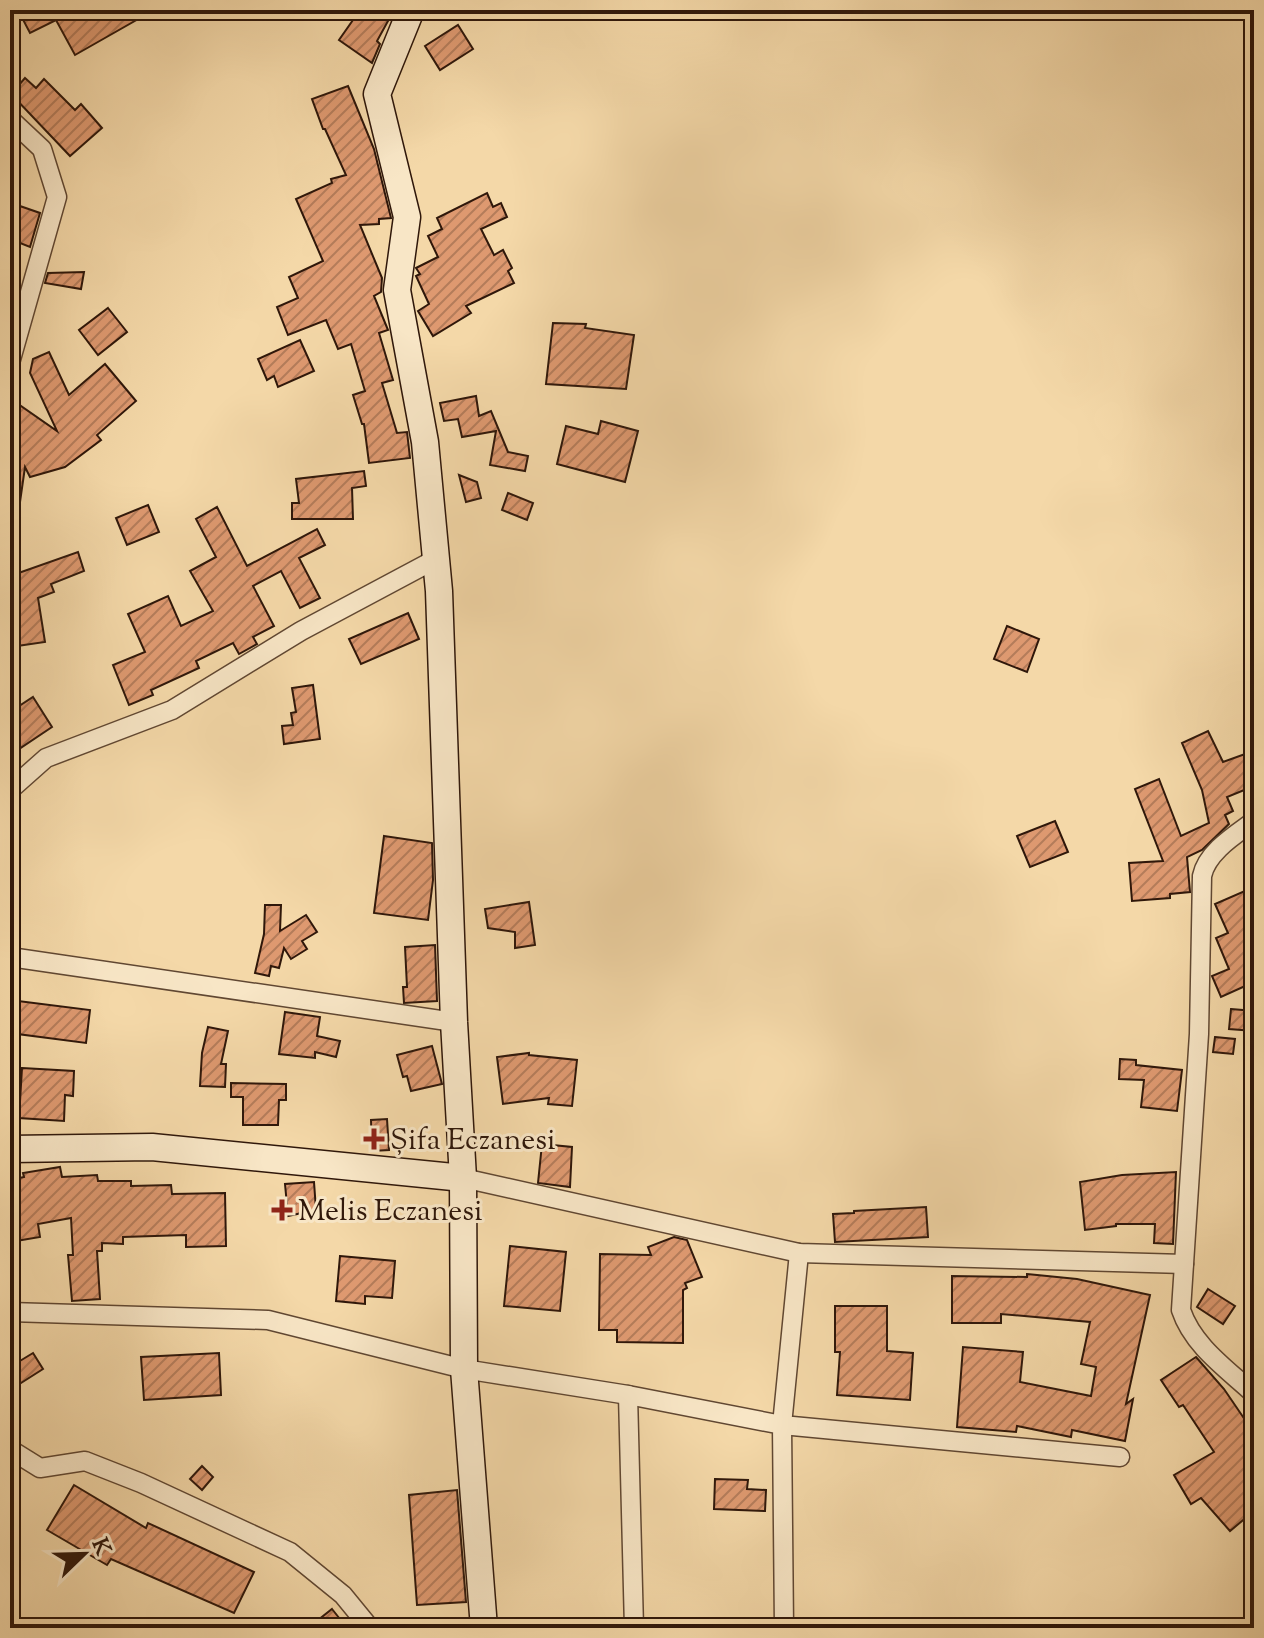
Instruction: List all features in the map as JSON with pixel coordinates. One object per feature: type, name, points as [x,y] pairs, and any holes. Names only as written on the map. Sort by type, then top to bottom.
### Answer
[{"type":"street","points":[[411,10],[377,94],[407,217],[397,290],[425,442],[436,559],[463,1178],[464,1369],[484,1628]]},
{"type":"street","points":[[10,119],[42,149],[57,197],[10,363]]},
{"type":"street","points":[[10,790],[46,758],[172,710],[301,631],[436,559]]},
{"type":"street","points":[[1254,821],[1214,853],[1204,865],[1202,876],[1199,1034],[1181,1310],[1186,1325],[1199,1343],[1254,1394]]},
{"type":"street","points":[[10,957],[454,1022]]},
{"type":"street","points":[[10,1149],[152,1147],[463,1178],[799,1253],[1184,1264]]},
{"type":"street","points":[[784,1628],[782,1425],[799,1253]]},
{"type":"street","points":[[10,1312],[268,1320],[464,1369],[628,1395],[782,1425],[1120,1457]]},
{"type":"street","points":[[628,1395],[634,1628]]},
{"type":"street","points":[[10,1446],[11,1450],[40,1468],[85,1461],[290,1552],[343,1595],[370,1628]]},
{"type":"building","points":[[18,10],[154,10],[75,55],[56,20],[30,33]]},
{"type":"building","points":[[360,10],[394,10],[377,41],[380,44],[372,63],[339,40]]},
{"type":"building","points":[[458,25],[473,49],[440,70],[425,46]]},
{"type":"building","points":[[25,78],[36,88],[44,79],[75,110],[81,104],[102,128],[70,156],[11,94]]},
{"type":"building","points":[[348,86],[374,149],[391,218],[379,219],[379,224],[360,225],[382,278],[381,292],[374,296],[388,330],[379,333],[393,380],[382,383],[397,433],[407,432],[410,458],[369,463],[364,424],[353,395],[365,391],[351,344],[338,349],[326,320],[288,335],[277,307],[298,298],[289,277],[323,261],[296,199],[332,183],[331,179],[346,175],[312,99]]},
{"type":"building","points":[[487,193],[493,207],[501,203],[507,217],[481,229],[494,255],[503,250],[512,268],[508,271],[514,283],[466,306],[471,313],[433,336],[418,311],[429,304],[416,276],[420,274],[416,268],[438,257],[428,236],[442,229],[437,218]]},
{"type":"building","points":[[17,205],[40,213],[30,247],[10,239],[10,226]]},
{"type":"building","points":[[84,272],[81,289],[45,283],[48,273]]},
{"type":"building","points":[[108,308],[127,332],[98,355],[79,330]]},
{"type":"building","points":[[553,323],[586,324],[585,328],[634,335],[626,389],[546,384]]},
{"type":"building","points":[[300,340],[314,371],[278,387],[274,376],[267,380],[258,359]]},
{"type":"building","points":[[49,352],[69,395],[105,364],[136,401],[97,435],[101,440],[65,467],[30,477],[25,467],[19,509],[10,508],[10,408],[18,404],[57,431],[30,373],[33,359]]},
{"type":"building","points":[[476,396],[479,416],[491,411],[508,452],[528,456],[525,471],[490,465],[496,431],[462,437],[458,419],[444,421],[440,403]]},
{"type":"building","points":[[601,421],[638,431],[625,482],[557,464],[566,426],[598,434]]},
{"type":"building","points":[[364,471],[366,486],[352,488],[353,519],[292,519],[292,503],[299,503],[296,479]]},
{"type":"building","points":[[459,475],[477,482],[481,498],[466,502]]},
{"type":"building","points":[[508,493],[533,503],[527,520],[502,510]]},
{"type":"building","points":[[148,505],[159,532],[127,545],[116,518]]},
{"type":"building","points":[[217,507],[247,566],[317,529],[325,545],[299,558],[320,598],[300,608],[281,571],[253,586],[274,626],[253,637],[257,644],[239,654],[233,643],[196,661],[199,668],[151,690],[153,695],[129,705],[113,665],[145,652],[128,614],[168,596],[181,626],[213,611],[190,571],[216,557],[196,519]]},
{"type":"building","points":[[78,552],[84,571],[51,584],[54,592],[38,598],[45,642],[10,647],[10,576]]},
{"type":"building","points":[[408,613],[419,639],[361,664],[349,639]]},
{"type":"building","points":[[1007,626],[1039,639],[1027,672],[994,659]]},
{"type":"building","points":[[313,685],[320,739],[284,744],[282,726],[293,725],[291,713],[296,712],[292,688]]},
{"type":"building","points":[[33,697],[52,727],[19,749],[10,735],[10,712]]},
{"type":"building","points":[[1208,731],[1223,762],[1245,754],[1250,765],[1254,763],[1254,786],[1227,797],[1233,811],[1225,815],[1229,824],[1202,850],[1187,857],[1190,892],[1170,894],[1170,898],[1132,901],[1129,863],[1163,861],[1135,789],[1159,779],[1181,836],[1209,823],[1202,790],[1182,743]]},
{"type":"building","points":[[1055,821],[1068,852],[1030,867],[1017,836]]},
{"type":"building","points":[[384,836],[432,843],[433,880],[428,920],[374,913]]},
{"type":"building","points":[[1254,887],[1254,912],[1248,915],[1254,930],[1254,982],[1221,997],[1212,976],[1229,969],[1216,938],[1228,933],[1215,904]]},
{"type":"building","points":[[529,902],[535,945],[515,948],[515,932],[488,928],[485,909]]},
{"type":"building","points":[[265,905],[281,905],[280,931],[306,915],[317,932],[302,941],[307,949],[291,959],[284,948],[279,968],[271,966],[269,976],[255,973],[264,934]]},
{"type":"building","points":[[435,945],[437,1001],[404,1003],[403,987],[407,987],[405,947]]},
{"type":"building","points":[[10,1000],[90,1010],[86,1043],[10,1033]]},
{"type":"building","points":[[1231,1009],[1254,1011],[1254,1031],[1229,1029]]},
{"type":"building","points":[[285,1012],[320,1017],[317,1036],[340,1041],[336,1057],[315,1052],[315,1058],[279,1054]]},
{"type":"building","points":[[208,1027],[228,1031],[221,1064],[226,1064],[225,1087],[200,1086],[202,1053]]},
{"type":"building","points":[[1215,1037],[1235,1039],[1233,1054],[1213,1052]]},
{"type":"building","points":[[432,1046],[442,1084],[411,1091],[397,1055]]},
{"type":"building","points":[[529,1053],[577,1060],[572,1106],[548,1104],[549,1098],[503,1104],[497,1057]]},
{"type":"building","points":[[1120,1059],[1136,1060],[1136,1065],[1182,1070],[1177,1111],[1141,1107],[1144,1080],[1119,1079]]},
{"type":"building","points":[[22,1068],[74,1071],[73,1096],[65,1095],[64,1121],[19,1118]]},
{"type":"building","points":[[231,1083],[286,1084],[286,1100],[279,1100],[278,1125],[243,1125],[243,1097],[231,1097]]},
{"type":"building","points":[[387,1119],[389,1150],[372,1151],[371,1120]]},
{"type":"building","points":[[542,1144],[572,1147],[570,1187],[538,1183]]},
{"type":"building","points":[[60,1167],[62,1177],[97,1175],[98,1181],[131,1181],[131,1186],[171,1185],[172,1194],[225,1193],[226,1246],[186,1247],[186,1235],[123,1237],[123,1244],[102,1243],[102,1251],[97,1251],[100,1299],[72,1301],[68,1255],[73,1255],[71,1218],[38,1224],[40,1237],[10,1242],[10,1180],[24,1177],[23,1173]]},
{"type":"building","points":[[1176,1172],[1173,1244],[1154,1243],[1155,1224],[1116,1224],[1085,1230],[1080,1182],[1122,1175]]},
{"type":"building","points":[[314,1182],[316,1210],[288,1216],[285,1184]]},
{"type":"building","points":[[926,1207],[928,1237],[835,1242],[833,1214]]},
{"type":"building","points":[[674,1237],[687,1240],[702,1277],[685,1283],[683,1343],[617,1342],[617,1330],[599,1330],[600,1254],[651,1255],[648,1247]]},
{"type":"building","points":[[510,1246],[566,1252],[560,1311],[504,1306]]},
{"type":"building","points":[[340,1256],[395,1261],[392,1298],[365,1296],[365,1304],[336,1301]]},
{"type":"building","points":[[1027,1274],[1077,1279],[1150,1295],[1126,1404],[1133,1399],[1125,1441],[1072,1430],[1071,1437],[1017,1426],[1016,1432],[957,1427],[963,1347],[1023,1352],[1020,1382],[1091,1396],[1096,1367],[1081,1364],[1090,1322],[1001,1314],[1001,1323],[952,1323],[952,1276],[1027,1277]]},
{"type":"building","points":[[1208,1289],[1235,1306],[1223,1324],[1197,1307]]},
{"type":"building","points":[[835,1306],[887,1306],[887,1351],[913,1353],[910,1400],[837,1395],[840,1352],[835,1352]]},
{"type":"building","points":[[33,1353],[43,1369],[10,1390],[10,1367]]},
{"type":"building","points":[[219,1353],[221,1395],[144,1400],[141,1357]]},
{"type":"building","points":[[1196,1357],[1224,1389],[1254,1433],[1254,1511],[1230,1531],[1201,1498],[1191,1504],[1174,1475],[1214,1452],[1183,1405],[1179,1407],[1161,1380]]},
{"type":"building","points":[[202,1466],[213,1477],[202,1490],[190,1479]]},
{"type":"building","points":[[715,1479],[748,1480],[747,1489],[766,1490],[765,1511],[714,1509]]},
{"type":"building","points":[[74,1485],[146,1528],[148,1523],[254,1572],[234,1613],[111,1559],[107,1565],[47,1530]]},
{"type":"building","points":[[457,1490],[466,1602],[417,1605],[409,1495]]},
{"type":"building","points":[[332,1609],[347,1628],[308,1628]]},
{"type":"place","name":"Şifa Eczanesi","points":[[374,1139]]},
{"type":"place","name":"Melis Eczanesi","points":[[282,1210]]}]
